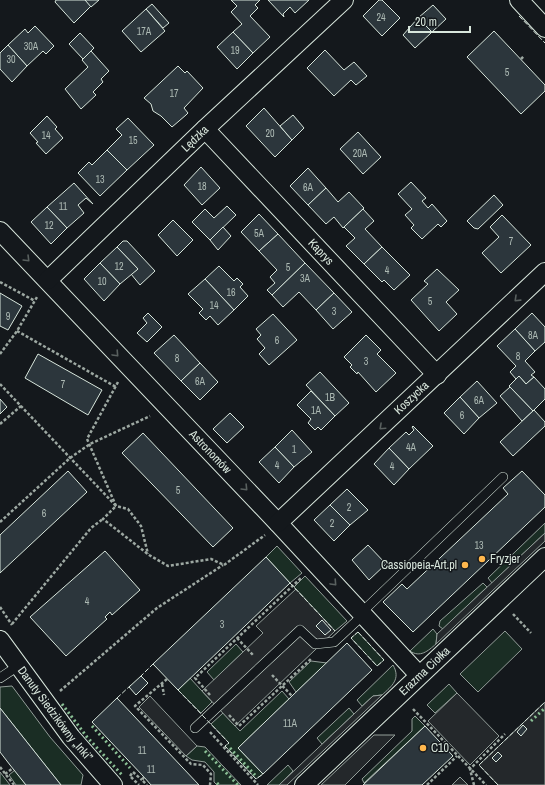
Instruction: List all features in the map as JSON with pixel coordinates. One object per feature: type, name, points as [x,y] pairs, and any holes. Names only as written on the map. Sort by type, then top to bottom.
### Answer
[{"type":"street","name":"Lędzka","points":[[44,287],[205,129],[344,0]]},
{"type":"street","points":[[518,0],[545,28]]},
{"type":"street","name":"Kaprys","points":[[205,129],[437,375]]},
{"type":"street","name":"Astronomów","points":[[0,231],[44,287],[164,405],[273,528],[362,614],[419,675]]},
{"type":"street","name":"Koszycka","points":[[273,528],[545,272]]},
{"type":"street","name":"Erazma Ciołka","points":[[304,785],[545,557]]},
{"type":"street","name":"Danuty Siedzikówny „Inki”","points":[[0,640],[71,737],[113,785]]},
{"type":"lane","points":[[198,726],[300,630],[315,644],[334,642],[503,477]]},
{"type":"lane","points":[[0,678],[18,666]]},
{"type":"path","points":[[521,60],[524,56]]},
{"type":"path","points":[[0,282],[35,301]]},
{"type":"path","points":[[0,354],[18,331],[44,287]]},
{"type":"path","points":[[18,331],[116,387]]},
{"type":"path","points":[[116,506],[87,439],[120,378]]},
{"type":"path","points":[[0,384],[116,506],[128,509],[141,526],[149,555]]},
{"type":"path","points":[[0,424],[21,406]]},
{"type":"path","points":[[0,522],[70,458],[90,444],[154,414]]},
{"type":"path","points":[[12,624],[91,528],[116,506]]},
{"type":"path","points":[[103,519],[149,555],[168,566],[211,559],[224,565]]},
{"type":"path","points":[[60,691],[157,608],[224,565],[273,528]]},
{"type":"path","points":[[306,573],[195,678],[239,726],[310,658],[318,657],[334,642]]},
{"type":"path","points":[[512,614],[531,633]]},
{"type":"path","points":[[167,679],[135,706],[191,764],[204,765],[211,774],[210,785]]},
{"type":"path","points":[[162,684],[164,695]]},
{"type":"path","points":[[413,709],[486,785]]},
{"type":"path","points":[[198,726],[258,785]]},
{"type":"path","points":[[470,769],[505,734]]},
{"type":"path","points":[[427,785],[457,756]]},
{"type":"path","points":[[0,767],[14,785]]},
{"type":"path","points":[[6,774],[13,768]]},
{"type":"path","points":[[470,769],[474,785]]},
{"type":"path","points":[[130,776],[133,772],[143,778],[147,785]]},
{"type":"green space","points":[[545,523],[545,533],[492,583],[488,578]]},
{"type":"green space","points":[[277,546],[302,573],[290,583],[266,557]]},
{"type":"green space","points":[[305,576],[347,621],[335,631],[294,587]]},
{"type":"green space","points":[[483,583],[487,587],[443,629],[439,626],[440,621]]},
{"type":"green space","points":[[433,629],[437,634],[436,644],[421,654],[410,651]]},
{"type":"green space","points":[[505,631],[522,649],[478,692],[460,674]]},
{"type":"green space","points":[[358,632],[384,660],[377,666],[351,638]]},
{"type":"green space","points":[[236,644],[243,652],[214,680],[207,672]]},
{"type":"green space","points":[[311,661],[327,663],[296,692],[289,682]]},
{"type":"green space","points":[[393,665],[396,678],[392,685],[382,695],[373,696],[362,706],[357,700]]},
{"type":"green space","points":[[190,678],[212,702],[201,713],[178,690]]},
{"type":"green space","points":[[449,684],[457,693],[435,713],[427,705]]},
{"type":"green space","points":[[12,686],[50,737],[83,775],[81,785],[61,785],[0,708],[0,687]]},
{"type":"green space","points":[[282,691],[289,699],[238,748],[263,774],[256,779],[225,746],[229,743],[211,724],[223,713],[240,731]]},
{"type":"green space","points":[[349,708],[354,714],[322,744],[317,738]]},
{"type":"green space","points":[[415,716],[425,726],[364,783],[362,779],[412,731],[412,719]]},
{"type":"green space","points":[[197,746],[205,747],[241,785],[217,785],[214,782],[214,772],[205,762],[192,760],[186,756]]},
{"type":"green space","points":[[288,765],[293,771],[279,785],[267,785]]},
{"type":"green space","points":[[15,770],[26,785],[16,785],[9,775]]},
{"type":"green space","points":[[0,772],[10,785],[0,785]]},
{"type":"shaded area","points":[[545,533],[545,541],[436,644],[437,634]]},
{"type":"shaded area","points":[[296,589],[335,631],[235,726],[202,691],[263,633],[256,626]]},
{"type":"shaded area","points":[[457,693],[499,736],[470,765],[428,721]]},
{"type":"shaded area","points":[[382,695],[287,785],[279,785],[373,696]]},
{"type":"shaded area","points":[[150,696],[197,746],[186,756],[139,707]]},
{"type":"shaded area","points":[[545,702],[545,785],[498,785],[479,765]]},
{"type":"shaded area","points":[[374,735],[395,735],[345,785],[321,785]]},
{"type":"shaded area","points":[[460,777],[468,785],[452,785]]},
{"type":"building","points":[[56,0],[85,0],[91,6],[74,23],[55,2]]},
{"type":"building","points":[[85,0],[99,0],[91,7]]},
{"type":"building","points":[[231,0],[260,0],[255,5],[258,8],[250,16],[270,37],[253,53],[233,32],[242,24],[231,12],[237,6]]},
{"type":"building","points":[[268,0],[309,0],[295,13],[290,7],[283,14],[284,17]]},
{"type":"building","points":[[379,0],[382,0],[400,18],[382,36],[363,16]]},
{"type":"building","points":[[152,4],[169,23],[163,28],[146,9]]},
{"type":"building","points":[[433,5],[446,19],[432,32],[418,18]]},
{"type":"building","points":[[146,9],[165,31],[141,52],[122,31]]},
{"type":"building","points":[[418,18],[432,32],[415,48],[403,35]]},
{"type":"building","points":[[35,26],[54,46],[46,54],[43,51],[27,66],[8,45],[25,29],[28,33]]},
{"type":"building","points":[[494,31],[545,85],[545,91],[521,114],[467,57]]},
{"type":"building","points":[[233,32],[253,53],[237,69],[217,47]]},
{"type":"building","points":[[80,33],[94,48],[83,59],[69,44]]},
{"type":"building","points":[[8,45],[27,66],[12,82],[0,69],[0,53]]},
{"type":"building","points":[[325,50],[344,70],[354,62],[367,76],[356,85],[351,80],[334,96],[307,68]]},
{"type":"building","points":[[91,51],[109,71],[101,79],[103,82],[93,92],[96,95],[81,109],[65,89],[88,67],[82,60]]},
{"type":"building","points":[[178,66],[185,73],[187,71],[203,88],[184,108],[188,113],[172,127],[161,116],[153,111],[151,104],[144,98]]},
{"type":"building","points":[[264,108],[292,140],[275,157],[246,126]]},
{"type":"building","points":[[293,115],[304,128],[292,140],[280,126]]},
{"type":"building","points":[[47,116],[57,127],[55,129],[63,138],[46,154],[36,143],[38,142],[30,133]]},
{"type":"building","points":[[128,118],[154,145],[127,170],[107,150],[122,135],[116,129]]},
{"type":"building","points":[[358,132],[381,157],[363,174],[340,149]]},
{"type":"building","points":[[107,150],[127,170],[100,196],[78,173],[89,162],[92,165]]},
{"type":"building","points":[[201,167],[220,188],[202,205],[184,185]]},
{"type":"building","points":[[308,168],[326,188],[308,205],[290,186]]},
{"type":"building","points":[[411,182],[426,198],[422,201],[428,208],[432,204],[447,221],[441,227],[438,224],[422,239],[411,228],[414,225],[405,215],[412,209],[398,194]]},
{"type":"building","points":[[74,183],[93,204],[86,198],[78,205],[84,213],[67,228],[47,207]]},
{"type":"building","points":[[326,188],[338,202],[349,192],[364,208],[343,228],[334,217],[326,224],[308,205]]},
{"type":"building","points":[[494,195],[503,205],[478,229],[474,228],[467,221]]},
{"type":"building","points":[[227,206],[236,215],[210,240],[192,222],[205,209],[214,218]]},
{"type":"building","points":[[47,207],[67,228],[51,244],[31,222]]},
{"type":"building","points":[[363,209],[374,221],[365,229],[382,247],[364,264],[346,246],[355,238],[344,227]]},
{"type":"building","points":[[259,214],[278,234],[259,251],[241,232]]},
{"type":"building","points":[[502,215],[531,245],[501,273],[482,253],[499,237],[490,227]]},
{"type":"building","points":[[173,220],[193,240],[177,256],[158,235]]},
{"type":"building","points":[[223,227],[231,236],[218,250],[210,240]]},
{"type":"building","points":[[278,234],[305,263],[272,295],[267,290],[275,283],[270,277],[277,270],[259,251]]},
{"type":"building","points":[[123,241],[127,241],[155,271],[140,285],[131,274],[138,269],[117,247]]},
{"type":"building","points":[[117,247],[138,269],[120,284],[100,263]]},
{"type":"building","points":[[382,247],[410,275],[394,290],[384,280],[382,282],[364,264]]},
{"type":"building","points":[[100,263],[120,284],[104,301],[84,279]]},
{"type":"building","points":[[305,263],[334,293],[316,310],[299,292],[283,307],[272,295]]},
{"type":"building","points":[[219,266],[234,281],[237,278],[243,284],[240,287],[248,296],[234,310],[205,279]]},
{"type":"building","points":[[437,269],[459,290],[446,302],[457,314],[439,331],[411,300],[428,284],[424,281]]},
{"type":"building","points":[[205,279],[234,310],[218,325],[210,316],[206,320],[199,313],[203,309],[188,294]]},
{"type":"building","points":[[0,293],[22,306],[8,330],[0,326]]},
{"type":"building","points":[[334,293],[352,312],[333,329],[316,310]]},
{"type":"building","points":[[148,313],[162,327],[147,342],[137,333],[147,323],[143,318]]},
{"type":"building","points":[[532,313],[545,327],[545,342],[535,351],[515,329]]},
{"type":"building","points":[[273,314],[297,340],[269,365],[259,354],[265,348],[257,339],[261,335],[256,329]]},
{"type":"building","points":[[515,329],[535,351],[525,361],[535,372],[531,375],[534,377],[526,384],[519,376],[516,379],[510,372],[516,366],[497,346]]},
{"type":"building","points":[[174,335],[200,363],[181,381],[154,353]]},
{"type":"building","points":[[366,335],[381,350],[377,354],[396,373],[376,392],[358,372],[357,374],[350,367],[352,365],[344,357]]},
{"type":"building","points":[[38,354],[102,390],[88,415],[25,378]]},
{"type":"building","points":[[200,363],[218,382],[200,400],[181,381]]},
{"type":"building","points":[[320,372],[349,403],[335,416],[306,385]]},
{"type":"building","points":[[519,376],[526,384],[534,377],[545,389],[545,399],[533,411],[509,386]]},
{"type":"building","points":[[477,381],[497,403],[479,418],[460,397]]},
{"type":"building","points":[[510,387],[533,411],[522,421],[500,396]]},
{"type":"building","points":[[311,391],[335,416],[321,430],[318,427],[315,430],[308,423],[311,419],[297,405]]},
{"type":"building","points":[[460,397],[479,418],[464,434],[444,413]]},
{"type":"building","points":[[0,399],[7,407],[0,414]]},
{"type":"building","points":[[534,410],[545,422],[545,426],[513,456],[500,442]]},
{"type":"building","points":[[230,413],[244,427],[227,443],[213,429]]},
{"type":"building","points":[[413,426],[433,446],[409,469],[389,448],[406,432],[409,435],[414,430],[412,427]]},
{"type":"building","points":[[292,430],[312,452],[294,467],[275,447]]},
{"type":"building","points":[[143,433],[233,528],[213,547],[122,453]]},
{"type":"building","points":[[275,447],[294,467],[279,483],[259,462]]},
{"type":"building","points":[[389,448],[409,469],[394,485],[374,464]]},
{"type":"building","points":[[68,471],[87,492],[0,573],[0,535]]},
{"type":"building","points":[[522,471],[545,495],[545,507],[413,632],[383,602],[402,584],[407,589],[508,494],[503,488]]},
{"type":"building","points":[[347,489],[368,510],[350,525],[330,505]]},
{"type":"building","points":[[330,505],[350,525],[334,541],[314,520]]},
{"type":"building","points":[[368,545],[386,564],[369,580],[352,560]]},
{"type":"building","points":[[105,551],[140,590],[112,615],[110,612],[105,617],[107,619],[66,656],[30,617]]},
{"type":"building","points":[[266,557],[290,583],[178,690],[153,664]]},
{"type":"building","points":[[322,620],[331,630],[325,635],[316,626]]},
{"type":"building","points":[[347,643],[372,670],[263,774],[238,748]]},
{"type":"building","points":[[141,676],[148,683],[136,695],[129,687]]},
{"type":"building","points":[[117,698],[199,785],[151,785],[92,722]]},
{"type":"building","points":[[0,708],[61,785],[26,785],[10,765],[0,752]]},
{"type":"building","points":[[523,725],[527,729],[521,736],[517,732]]},
{"type":"building","name":"C10","points":[[425,726],[453,756],[422,785],[363,785]]},
{"type":"building","points":[[498,752],[502,756],[496,762],[492,758]]},
{"type":"hedge","points":[[62,704],[87,737],[123,776]]},
{"type":"hedge","points":[[531,721],[545,708]]},
{"type":"hedge","points":[[92,726],[130,768]]},
{"type":"hedge","points":[[230,748],[255,775]]},
{"type":"hedge","points":[[205,751],[238,785]]},
{"type":"fence","points":[[519,16],[545,43]]},
{"type":"fence","points":[[290,583],[335,631]]},
{"type":"fence","points":[[358,632],[384,660],[377,666],[351,638],[358,632]]},
{"type":"fence","points":[[140,677],[153,664]]},
{"type":"fence","points":[[117,698],[131,685]]},
{"type":"fence","points":[[178,690],[229,743],[225,746],[256,779],[263,774]]},
{"type":"fence","points":[[498,785],[479,765],[545,702]]},
{"type":"place","name":"Fryzjer","points":[[482,559]]},
{"type":"place","name":"Cassiopeia-Art.pl","points":[[465,565]]},
{"type":"place","name":"C10","points":[[423,748]]}]
